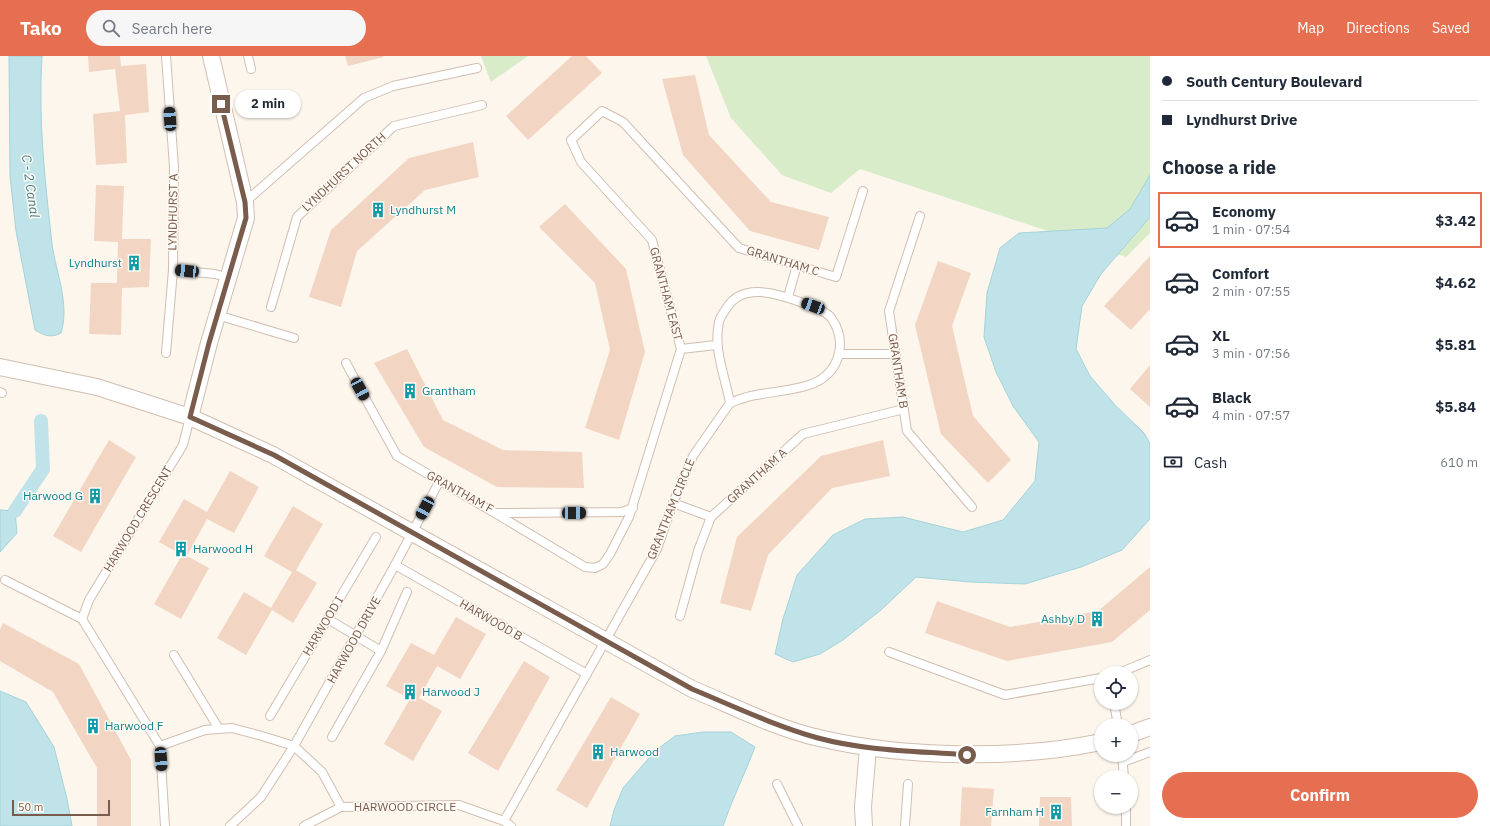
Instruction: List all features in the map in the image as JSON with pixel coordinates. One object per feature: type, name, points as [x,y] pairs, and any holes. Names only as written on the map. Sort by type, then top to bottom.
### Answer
[{"type":"street","points":[[190,417],[217,315],[246,218],[245,202],[211,56]]},
{"type":"street","points":[[0,367],[97,387],[190,417],[274,455],[607,640],[692,689],[761,718],[818,738],[868,748],[967,755],[1052,750],[1094,743]]},
{"type":"street","points":[[1138,731],[1150,727]]},
{"type":"street","points":[[864,826],[868,748]]},
{"type":"lane","name":"LYNDHURST A","points":[[166,56],[174,167],[173,270],[166,353]]},
{"type":"lane","points":[[248,56],[251,69]]},
{"type":"lane","points":[[245,202],[364,98],[393,86],[477,68]]},
{"type":"lane","name":"LYNDHURST NORTH","points":[[270,307],[297,217],[394,126],[482,105]]},
{"type":"lane","name":"GRANTHAM C","points":[[581,162],[571,140],[602,111],[623,122],[739,248],[836,277],[863,191]]},
{"type":"lane","name":"GRANTHAM EAST","points":[[495,513],[585,568],[596,568],[603,564],[610,554],[633,508],[681,350],[652,240],[581,162]]},
{"type":"lane","name":"GRANTHAM B","points":[[920,216],[889,311],[907,431],[972,507]]},
{"type":"lane","points":[[788,297],[797,266]]},
{"type":"lane","points":[[173,270],[215,274],[229,278]]},
{"type":"lane","points":[[763,291],[788,297],[813,306],[832,318],[839,338],[840,354],[833,368],[823,378],[810,384],[754,395],[730,403],[725,377],[716,345],[719,321],[729,303],[744,294],[763,291]]},
{"type":"lane","points":[[217,315],[294,338]]},
{"type":"lane","points":[[681,350],[716,345]]},
{"type":"lane","points":[[840,354],[896,354]]},
{"type":"lane","name":"GRANTHAM F","points":[[346,363],[397,456],[439,482],[495,513],[622,512],[633,508]]},
{"type":"lane","name":"GRANTHAM CIRCLE","points":[[607,640],[657,550],[673,503],[693,456],[730,403]]},
{"type":"lane","name":"GRANTHAM A","points":[[680,616],[698,551],[711,517],[803,434],[904,409]]},
{"type":"lane","name":"HARWOOD CRESCENT","points":[[82,619],[89,600],[184,445],[190,417]]},
{"type":"lane","name":"HARWOOD DRIVE","points":[[230,826],[261,797],[294,746],[356,637],[439,482]]},
{"type":"lane","points":[[673,503],[711,517]]},
{"type":"lane","name":"HARWOOD I","points":[[270,716],[376,537]]},
{"type":"lane","name":"HARWOOD B","points":[[395,565],[587,674]]},
{"type":"lane","points":[[5,580],[82,619],[160,746],[165,826]]},
{"type":"lane","points":[[332,738],[381,651],[407,592]]},
{"type":"lane","points":[[328,619],[381,651]]},
{"type":"lane","name":"HARWOOD CIRCLE","points":[[294,746],[322,772],[341,806],[459,805],[508,824],[587,674],[607,640]]},
{"type":"lane","points":[[889,652],[1005,695],[1094,679]]},
{"type":"lane","points":[[174,655],[219,729]]},
{"type":"lane","points":[[1136,666],[1150,660]]},
{"type":"lane","points":[[160,746],[205,730],[232,728],[294,746]]},
{"type":"lane","points":[[1138,755],[1150,752]]},
{"type":"lane","points":[[777,784],[798,826]]},
{"type":"lane","points":[[905,826],[908,784]]},
{"type":"lane","points":[[304,826],[341,806]]},
{"type":"lane","points":[[1126,814],[1126,826]]},
{"type":"green space","points":[[481,56],[528,56],[491,82]]},
{"type":"green space","points":[[706,56],[1150,56],[1150,233],[1126,257],[860,169],[831,193],[782,175],[731,118]]},
{"type":"water","points":[[9,56],[42,56],[41,103],[45,173],[52,244],[64,311],[61,333],[51,336],[35,330],[16,231],[10,176]]},
{"type":"water","points":[[1150,175],[1150,217],[1101,274],[1082,306],[1076,349],[1090,376],[1115,405],[1144,433],[1150,443],[1150,519],[1122,550],[1081,567],[1025,584],[970,582],[916,577],[881,610],[843,640],[820,654],[793,662],[775,654],[783,619],[797,575],[833,535],[865,519],[903,517],[963,532],[1003,520],[1035,481],[1039,442],[1013,406],[996,372],[984,337],[987,293],[1000,248],[1019,233],[1107,228],[1130,209]]},
{"type":"water","points":[[0,510],[15,511],[17,533],[0,552]]},
{"type":"water","points":[[0,691],[26,702],[54,747],[72,826],[0,826]]},
{"type":"water","points":[[703,732],[731,732],[755,747],[723,826],[610,826],[614,810],[623,788],[655,751],[675,736]]},
{"type":"building","points":[[88,56],[120,56],[121,66],[146,64],[149,112],[125,115],[127,163],[96,165],[93,114],[120,111],[115,69],[89,72]]},
{"type":"building","points":[[345,56],[383,56],[384,57],[348,66]]},
{"type":"building","points":[[572,56],[586,56],[602,73],[528,140],[506,116]]},
{"type":"building","points":[[695,75],[709,135],[771,202],[829,217],[819,250],[750,231],[683,155],[662,79]]},
{"type":"building","name":"Lyndhurst M","points":[[473,142],[479,177],[425,190],[357,251],[341,307],[309,297],[331,230],[409,158]]},
{"type":"building","name":"Lyndhurst","points":[[96,185],[124,186],[122,239],[151,239],[149,287],[122,288],[121,335],[89,334],[91,283],[117,283],[118,242],[94,241]]},
{"type":"building","points":[[565,204],[626,269],[645,352],[619,440],[585,428],[610,350],[595,283],[539,227]]},
{"type":"building","points":[[1150,256],[1150,309],[1131,330],[1104,306]]},
{"type":"building","points":[[938,261],[971,273],[952,326],[973,416],[1011,460],[988,483],[941,434],[915,325]]},
{"type":"building","name":"Grantham","points":[[407,349],[443,420],[503,450],[582,452],[584,488],[497,487],[424,447],[374,363]]},
{"type":"building","points":[[1150,365],[1150,407],[1130,389]]},
{"type":"building","name":"Harwood G","points":[[109,440],[136,457],[81,552],[53,536]]},
{"type":"building","points":[[883,440],[890,476],[832,488],[768,555],[751,611],[720,603],[737,537],[821,456]]},
{"type":"building","name":"Harwood H","points":[[230,471],[259,487],[234,533],[207,519],[187,556],[209,568],[181,619],[154,604],[182,555],[159,542],[184,499],[207,512]]},
{"type":"building","points":[[293,506],[323,524],[296,570],[317,583],[293,623],[272,610],[246,655],[217,638],[244,592],[271,608],[292,572],[264,556]]},
{"type":"building","name":"Ashby D","points":[[1150,567],[1150,610],[1112,642],[1007,661],[925,633],[937,601],[1010,627],[1098,611]]},
{"type":"building","name":"Harwood J","points":[[456,617],[486,634],[460,679],[437,666],[419,698],[442,711],[413,761],[384,744],[410,699],[386,686],[411,643],[434,655]]},
{"type":"building","name":"Harwood F","points":[[3,623],[79,664],[131,760],[131,826],[97,826],[97,768],[53,692],[0,661],[0,630]]},
{"type":"building","points":[[524,661],[550,677],[498,771],[468,753]]},
{"type":"building","name":"Harwood","points":[[611,697],[640,714],[587,808],[556,790]]},
{"type":"building","points":[[962,787],[994,789],[991,826],[960,826]]},
{"type":"building","name":"Farnham H","points":[[1040,797],[1071,797],[1072,826],[1039,826]]},
{"type":"waterway","name":"C - 2 Canal","points":[[15,511],[43,469],[41,421]]},
{"type":"place","name":"Lyndhurst M","points":[[378,210]]},
{"type":"place","name":"Lyndhurst","points":[[134,263]]},
{"type":"place","name":"Grantham","points":[[410,391]]},
{"type":"place","name":"Harwood G","points":[[95,496]]},
{"type":"place","name":"Harwood H","points":[[181,549]]},
{"type":"place","name":"Ashby D","points":[[1097,619]]},
{"type":"place","name":"Harwood J","points":[[410,692]]},
{"type":"place","name":"Harwood F","points":[[93,726]]},
{"type":"place","name":"Harwood","points":[[598,752]]},
{"type":"place","name":"Farnham H","points":[[1056,812]]},
{"type":"route","points":[[221,104],[245,202],[246,218],[209,343],[190,417],[274,455],[607,640],[692,689],[761,718],[818,738],[868,748],[967,755]]}]
